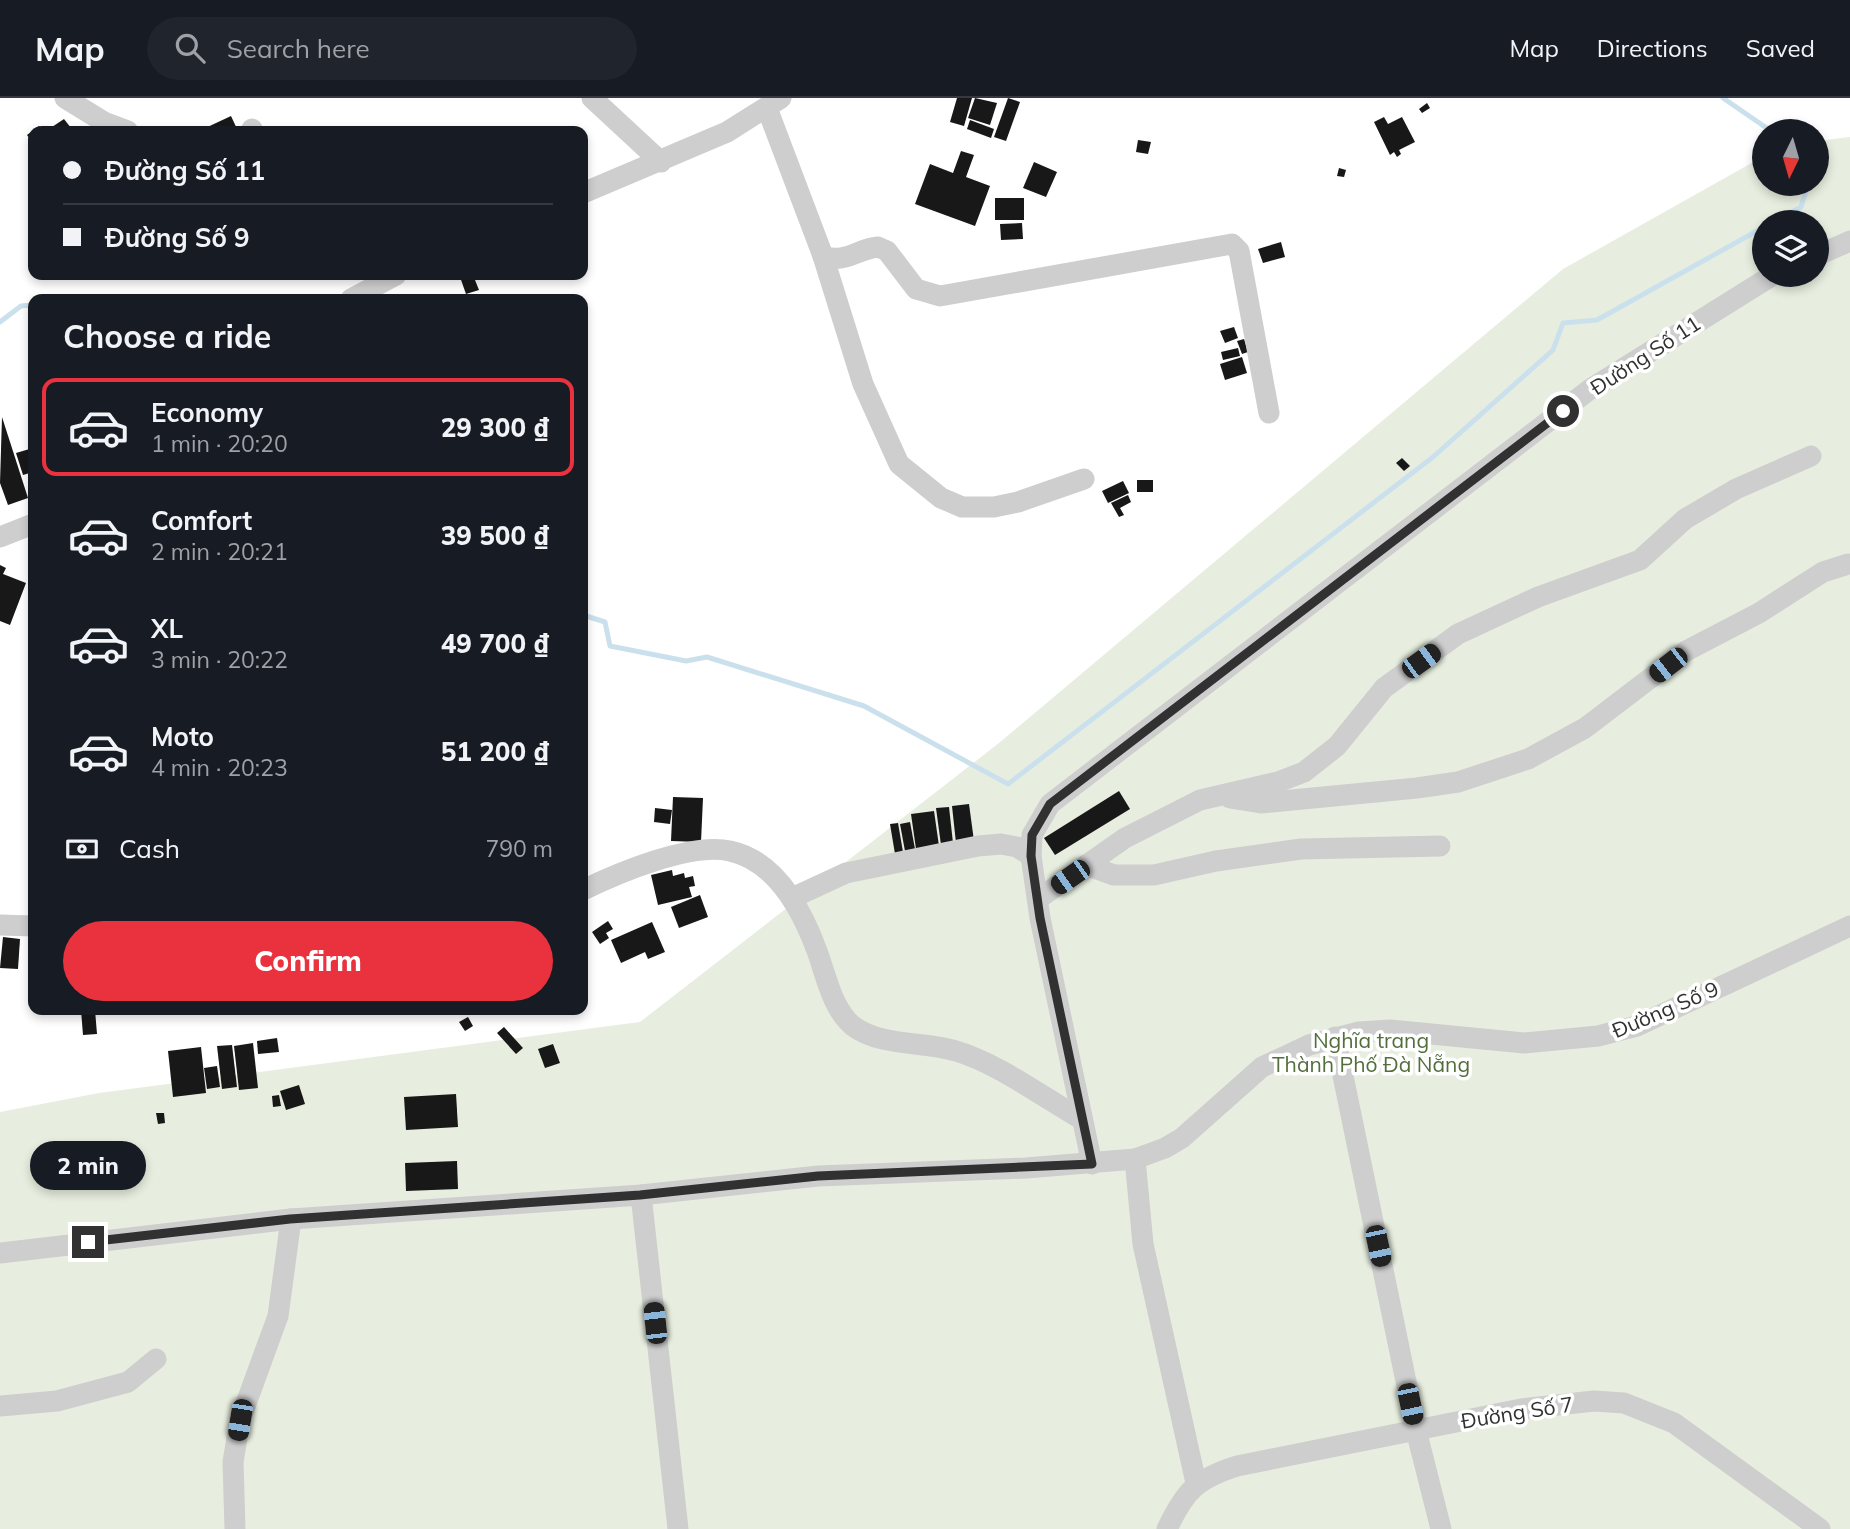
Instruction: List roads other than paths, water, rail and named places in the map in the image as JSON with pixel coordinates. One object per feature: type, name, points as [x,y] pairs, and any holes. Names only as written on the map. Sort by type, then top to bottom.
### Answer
[{"type":"street","points":[[65,98],[115,126]]},
{"type":"street","points":[[592,98],[662,162]]},
{"type":"street","points":[[588,191],[662,162],[727,132],[774,103],[863,383],[899,464],[941,498],[962,506],[994,507],[1018,502],[1084,479]]},
{"type":"street","points":[[1829,250],[1850,241]]},
{"type":"street","points":[[823,256],[835,261],[878,247],[887,251],[916,289],[940,296],[1232,244],[1239,251],[1269,413]]},
{"type":"street","points":[[360,294],[387,280]]},
{"type":"street","name":"Đường Số 11","points":[[1092,1164],[1031,856],[1032,835],[1050,804],[1589,390],[1754,287]]},
{"type":"street","points":[[1038,899],[1125,838],[1200,800],[1278,782],[1304,772],[1336,746],[1384,688],[1458,634],[1538,597],[1640,560],[1685,520],[1736,489],[1811,456]]},
{"type":"street","points":[[0,537],[28,531]]},
{"type":"street","points":[[1216,796],[1261,803],[1417,788],[1458,782],[1528,759],[1585,728],[1686,651],[1759,613],[1823,572],[1848,564]]},
{"type":"street","points":[[792,898],[846,873],[978,846],[1000,844],[1017,847],[1031,856]]},
{"type":"street","points":[[1086,865],[1114,875],[1154,874],[1216,861],[1301,849],[1440,846]]},
{"type":"street","points":[[588,888],[629,867],[706,850],[729,851],[769,873],[792,898],[812,938],[841,1014],[855,1027],[878,1037],[955,1051],[1081,1119]]},
{"type":"street","points":[[0,925],[28,926]]},
{"type":"street","name":"Đường Số 9","points":[[0,1253],[290,1219],[640,1195],[818,1176],[1092,1164],[1135,1159],[1182,1138],[1262,1067],[1285,1054],[1335,1037],[1390,1030],[1524,1043],[1598,1036],[1637,1026],[1850,926]]},
{"type":"street","points":[[1335,1037],[1416,1430],[1441,1529]]},
{"type":"street","points":[[1135,1159],[1143,1244],[1196,1483],[1184,1496],[1167,1529]]},
{"type":"street","points":[[640,1195],[678,1529]]},
{"type":"street","points":[[235,1529],[233,1462],[240,1420],[278,1316],[290,1219]]},
{"type":"street","points":[[0,1405],[57,1401],[128,1382],[156,1359]]},
{"type":"street","name":"Đường Số 7","points":[[1196,1483],[1237,1466],[1558,1403],[1624,1403],[1674,1423],[1820,1529]]},
{"type":"waterway","points":[[1723,98],[1754,119]]},
{"type":"waterway","points":[[1795,210],[1801,207],[1804,196]]},
{"type":"waterway","points":[[588,617],[605,622],[610,646],[686,661],[707,657],[864,706],[1008,784],[1433,457],[1553,350],[1563,323],[1597,320],[1752,234]]},
{"type":"waterway","points":[[0,322],[21,306],[28,305]]},
{"type":"park label","name":"Nghĩa trang Thành Phố Đà Nẵng","points":[[1371,1052]]}]
